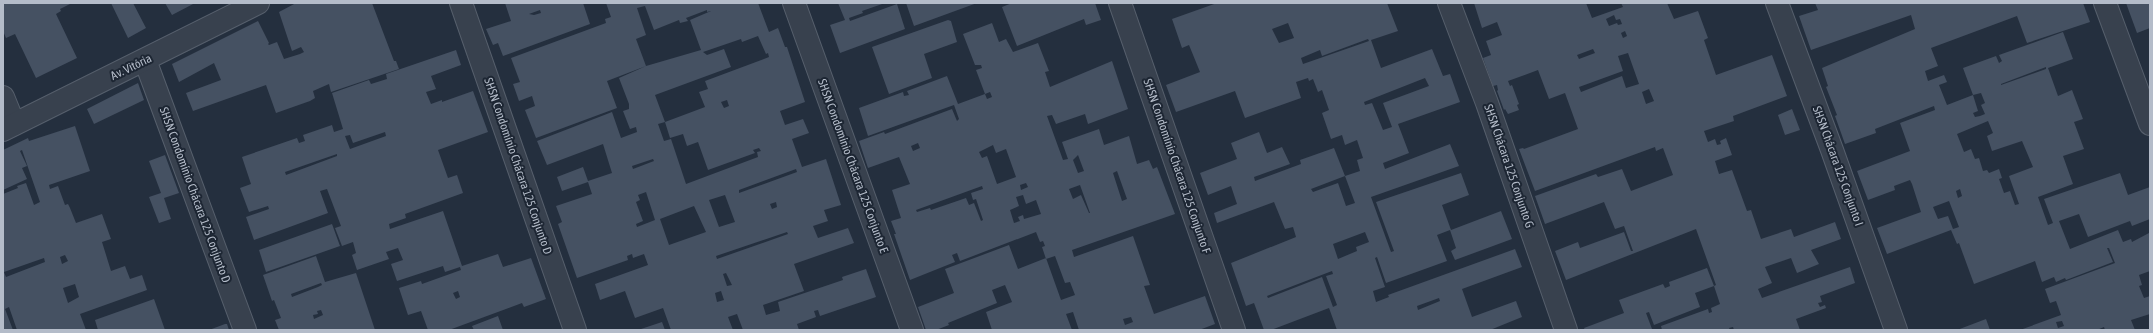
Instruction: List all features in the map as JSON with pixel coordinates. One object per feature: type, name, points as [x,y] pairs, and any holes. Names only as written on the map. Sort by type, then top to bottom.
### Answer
[{"type":"street","name":"Av. Vitória","points":[[9,127],[258,3]]},
{"type":"street","name":"SHSN Condomínio Chácara 125 Conjunto D","points":[[461,3],[575,330]]},
{"type":"street","name":"SHSN Condomínio Chácara 125 Conjunto E","points":[[794,3],[912,330]]},
{"type":"street","name":"SHSN Condomínio Chácara 125 Conjunto F","points":[[1120,3],[1234,330]]},
{"type":"street","name":"SHSN Chácara 125 Conjunto G","points":[[1449,3],[1487,103],[1566,330]]},
{"type":"street","name":"SHSN Chácara 125 Conjunto I","points":[[1777,3],[1832,150],[1896,330]]},
{"type":"street","points":[[2105,3],[2150,124]]},
{"type":"street","name":"SHSN Condomínio Chácara 125 Conjunto D","points":[[145,60],[245,330]]},
{"type":"street","points":[[3,97],[9,127]]},
{"type":"building","points":[[3,3],[72,3],[60,9],[61,11],[56,14],[77,58],[36,78],[15,34],[6,38],[3,31]]},
{"type":"building","points":[[111,3],[133,3],[146,28],[128,38]]},
{"type":"building","points":[[165,3],[195,3],[172,15]]},
{"type":"building","points":[[296,3],[372,3],[394,61],[396,61],[399,69],[331,92],[329,84],[313,91],[315,98],[310,101],[276,113],[266,85],[193,111],[186,93],[221,80],[214,63],[179,82],[172,64],[258,21],[269,43],[268,44],[277,42],[284,59],[300,54],[304,52],[301,47],[292,51],[279,12]]},
{"type":"building","points":[[505,3],[583,3],[590,24],[503,56],[498,43],[493,45],[486,29],[511,21]],"holes":[[[540,10],[541,13],[534,15],[529,14]]]},
{"type":"building","points":[[606,3],[758,3],[769,32],[778,28],[785,47],[787,47],[805,102],[780,111],[785,125],[803,119],[809,133],[792,139],[802,167],[826,159],[841,205],[824,210],[828,221],[813,226],[818,238],[848,228],[854,243],[794,264],[804,291],[763,305],[766,315],[780,311],[778,302],[843,280],[842,277],[866,269],[876,297],[820,316],[818,310],[814,311],[816,317],[797,324],[799,330],[743,330],[737,314],[728,317],[733,330],[671,330],[663,308],[635,318],[625,291],[600,300],[595,284],[648,265],[644,254],[633,258],[632,254],[627,256],[628,260],[577,278],[558,224],[562,222],[556,206],[592,194],[588,182],[562,191],[557,177],[583,167],[588,181],[612,173],[603,144],[547,165],[537,141],[612,112],[621,138],[637,132],[636,127],[630,129],[623,111],[629,109],[629,104],[619,78],[646,66],[607,81],[617,108],[536,138],[525,110],[535,106],[532,96],[519,101],[513,84],[520,82],[511,58],[606,23],[605,19],[611,17]],"holes":[[[645,6],[654,30],[679,20],[680,23],[688,21],[686,18],[707,10],[707,12],[711,11],[690,20],[701,50],[646,66],[636,39],[646,35],[637,8]],[[758,36],[766,54],[768,53],[769,57],[705,81],[708,89],[699,92],[705,107],[665,122],[655,95],[731,67],[724,49],[707,55],[703,52],[741,39],[742,42]],[[727,100],[729,106],[724,108],[721,102]],[[665,122],[670,138],[683,134],[687,146],[698,142],[708,170],[755,153],[753,150],[759,148],[761,151],[757,152],[758,157],[686,184],[671,139],[664,141],[658,124]],[[653,159],[654,161],[633,169],[632,166]],[[796,169],[797,172],[739,193],[739,190]],[[646,192],[655,220],[637,227],[636,224],[643,221],[636,202],[640,200],[638,195]],[[725,195],[735,222],[719,227],[709,200]],[[776,202],[777,207],[772,209],[770,204]],[[694,206],[706,232],[669,245],[660,219]],[[787,232],[788,234],[717,259],[716,256]],[[726,273],[732,285],[727,286],[723,274]],[[721,291],[724,300],[717,302],[715,293]]]},
{"type":"building","points":[[838,3],[885,3],[862,11],[863,13],[849,18],[850,21],[897,4],[905,29],[840,53],[830,25],[845,20]]},
{"type":"building","points":[[906,3],[977,3],[914,26]]},
{"type":"building","points":[[1012,3],[1095,3],[1101,20],[1086,25],[1084,19],[1017,46],[1002,7]]},
{"type":"building","points":[[1217,3],[1387,3],[1398,31],[1371,40],[1381,68],[1432,49],[1443,76],[1450,74],[1460,102],[1398,124],[1409,153],[1383,163],[1385,169],[1450,144],[1459,166],[1371,197],[1391,252],[1394,251],[1376,202],[1461,173],[1469,195],[1442,205],[1451,230],[1501,211],[1512,239],[1455,260],[1451,251],[1456,248],[1450,230],[1437,235],[1447,261],[1386,283],[1377,257],[1375,258],[1385,287],[1373,291],[1376,302],[1389,297],[1388,295],[1515,249],[1522,267],[1462,289],[1472,317],[1516,301],[1522,317],[1490,330],[1337,330],[1329,308],[1271,330],[1264,330],[1254,303],[1246,306],[1231,263],[1296,237],[1293,227],[1285,229],[1274,202],[1217,223],[1214,213],[1237,204],[1231,186],[1208,195],[1200,173],[1237,159],[1231,143],[1259,132],[1267,153],[1282,147],[1290,164],[1254,177],[1255,181],[1301,164],[1300,160],[1334,148],[1345,176],[1360,171],[1357,160],[1363,158],[1357,140],[1345,145],[1342,135],[1331,139],[1322,113],[1329,110],[1322,90],[1318,92],[1313,79],[1309,81],[1308,78],[1296,82],[1301,98],[1245,118],[1235,91],[1176,112],[1166,85],[1200,72],[1189,45],[1182,48],[1172,19]],"holes":[[[1288,23],[1294,38],[1279,43],[1272,29]],[[1368,39],[1369,41],[1303,64],[1301,58],[1320,50],[1322,56]],[[1425,78],[1429,86],[1383,103],[1392,127],[1383,130],[1372,103],[1365,105],[1364,102]],[[1345,176],[1355,203],[1346,206],[1338,183],[1313,192],[1311,189]],[[1365,232],[1369,242],[1356,247],[1357,251],[1338,259],[1333,244]],[[1332,271],[1333,274],[1326,276],[1337,305],[1333,307],[1322,277],[1268,298],[1267,296]],[[1439,298],[1440,301],[1418,310],[1417,306]]]},
{"type":"building","points":[[1474,3],[1586,3],[1592,18],[1623,7],[1621,3],[1667,3],[1674,19],[1698,11],[1708,38],[1704,40],[1716,75],[1772,55],[1787,96],[1733,116],[1734,121],[1704,131],[1708,142],[1715,139],[1717,145],[1721,144],[1720,141],[1726,138],[1732,155],[1715,161],[1719,174],[1732,170],[1747,211],[1751,210],[1761,239],[1791,229],[1794,237],[1835,222],[1841,239],[1811,250],[1819,264],[1797,273],[1791,258],[1765,267],[1772,283],[1758,289],[1762,298],[1850,267],[1855,283],[1820,296],[1822,302],[1818,303],[1820,307],[1825,305],[1826,308],[1796,319],[1800,330],[1734,330],[1733,327],[1729,328],[1730,330],[1662,330],[1661,326],[1708,309],[1709,313],[1712,312],[1711,308],[1720,304],[1714,286],[1716,285],[1696,229],[1566,280],[1555,251],[1578,242],[1580,248],[1624,232],[1631,251],[1633,251],[1624,226],[1615,229],[1604,202],[1545,224],[1535,196],[1596,174],[1598,177],[1622,169],[1631,191],[1673,175],[1663,148],[1656,151],[1655,147],[1535,191],[1519,149],[1524,149],[1578,129],[1565,93],[1549,99],[1538,70],[1508,81],[1510,86],[1512,85],[1519,104],[1517,105],[1519,110],[1508,114],[1505,109],[1504,110],[1497,91],[1497,85],[1493,86],[1483,58],[1491,55],[1486,41],[1502,35],[1497,22],[1482,28]],"holes":[[[1614,15],[1616,20],[1620,19],[1622,24],[1618,25],[1617,23],[1609,26],[1606,19]],[[1625,31],[1627,36],[1623,38],[1621,33]],[[1593,49],[1595,53],[1579,59],[1577,55]],[[1628,53],[1639,84],[1626,88],[1622,76],[1581,92],[1579,87],[1623,71],[1618,56]],[[1649,89],[1654,101],[1646,104],[1642,92]]]},
{"type":"building","points":[[1815,3],[2083,3],[2090,22],[2027,43],[2017,16],[1931,48],[1938,66],[1925,71],[1928,81],[1944,75],[1947,82],[1939,85],[1947,105],[1973,95],[1963,68],[1996,56],[1999,63],[2002,61],[1999,55],[2063,32],[2073,59],[2048,68],[2058,96],[2072,90],[2083,119],[2074,122],[2084,149],[2063,156],[2073,184],[2038,197],[2048,225],[2053,223],[2044,199],[2120,173],[2128,195],[2150,187],[2150,219],[2132,226],[2130,221],[2088,237],[2079,214],[2059,221],[2070,249],[2118,230],[2123,242],[2131,239],[2132,242],[2149,233],[2150,271],[2139,275],[2142,285],[2139,286],[2144,298],[2150,296],[2150,314],[2131,320],[2135,330],[2105,330],[2104,327],[2097,330],[2020,330],[2061,315],[2056,301],[2050,303],[2045,289],[2115,263],[2109,248],[2107,248],[2113,262],[2066,280],[2065,278],[2056,282],[2054,277],[2042,282],[2035,261],[1974,284],[1959,243],[1957,244],[1951,230],[1887,254],[1877,228],[1921,212],[1912,184],[1910,180],[1894,186],[1895,190],[1868,200],[1857,171],[1910,151],[1900,123],[1935,110],[1934,106],[1875,129],[1876,133],[1845,144],[1835,116],[1837,115],[1826,87],[1828,86],[1822,68],[1915,29],[1911,15],[1811,50],[1799,16],[1818,10]],"holes":[[[2046,67],[2046,69],[2001,84]],[[1981,93],[1985,103],[1981,105],[1985,114],[1975,117],[1973,113],[1978,111],[1973,95]],[[1988,121],[1993,133],[1987,136],[1992,151],[2022,141],[2033,167],[2009,176],[2019,204],[2015,205],[2010,191],[2004,193],[1999,179],[2002,178],[1999,169],[1989,173],[1987,170],[1983,171],[1979,158],[1975,159],[1971,149],[1964,152],[1957,134]],[[1960,189],[1962,196],[1958,198],[1956,191]],[[1949,201],[1959,227],[1953,229],[1948,216],[1938,219],[1933,207]],[[2062,321],[2064,326],[2058,328],[2056,322]]]},
{"type":"building","points":[[2126,3],[2150,3],[2150,28],[2137,33]]},
{"type":"building","points":[[948,20],[951,21],[957,42],[924,54],[932,78],[889,94],[872,47]]},
{"type":"building","points":[[992,23],[999,42],[1006,39],[1013,52],[1038,43],[1049,71],[1045,72],[1050,87],[1112,61],[1128,109],[1088,124],[1085,114],[1056,124],[1052,115],[1047,116],[1063,160],[1068,159],[1062,142],[1099,129],[1104,145],[1129,136],[1137,164],[1149,160],[1153,169],[1157,167],[1175,214],[1072,250],[1074,257],[1133,236],[1150,285],[1144,286],[1154,314],[1205,296],[1215,324],[1199,330],[1079,330],[1073,312],[1066,314],[1072,330],[992,330],[986,312],[1012,302],[1005,285],[992,290],[997,303],[948,323],[949,325],[936,330],[926,330],[918,307],[954,293],[945,269],[1009,245],[1018,269],[1046,258],[1042,247],[1045,246],[1043,241],[1040,242],[1036,232],[960,261],[957,253],[952,255],[955,262],[910,280],[891,221],[901,218],[892,190],[910,184],[899,157],[868,168],[859,141],[884,132],[885,134],[952,109],[957,121],[959,119],[954,105],[868,136],[859,108],[903,92],[904,96],[909,95],[907,91],[947,76],[958,104],[985,94],[976,70],[982,68],[981,65],[975,65],[963,34]],"holes":[[[990,92],[992,97],[987,99],[985,94]],[[918,143],[920,148],[913,151],[911,146]],[[993,145],[996,153],[1006,149],[1016,177],[997,184],[987,156],[982,158],[979,152]],[[1078,155],[1084,171],[1078,173],[1073,160]],[[1117,171],[1127,199],[1122,201],[1113,173]],[[1026,183],[1028,187],[1021,190],[1020,185]],[[1080,185],[1090,213],[1081,195],[1073,199],[1069,189]],[[982,186],[983,189],[971,193],[973,200],[976,199],[983,220],[981,221],[974,203],[969,205],[966,198],[931,210],[930,208],[917,212],[916,210]],[[1023,195],[1026,204],[1036,200],[1041,214],[1024,219],[1023,215],[1018,217],[1020,221],[1014,223],[1010,210],[1019,206],[1016,197]],[[1055,256],[1065,283],[1070,282],[1075,295],[1061,300],[1046,259]],[[1131,317],[1133,322],[1125,325],[1123,319]]]},
{"type":"building","points":[[456,50],[461,65],[431,76],[436,89],[426,92],[431,104],[442,100],[442,102],[473,91],[488,132],[438,150],[448,178],[457,175],[463,193],[405,214],[406,218],[389,224],[390,229],[443,211],[462,266],[498,254],[503,267],[531,258],[546,299],[524,307],[522,303],[449,330],[428,330],[421,311],[408,315],[399,288],[421,281],[422,284],[461,270],[460,267],[445,272],[443,266],[397,281],[391,264],[403,260],[398,248],[386,252],[389,259],[357,270],[352,255],[356,253],[353,242],[342,246],[335,228],[341,226],[327,189],[320,191],[328,213],[254,240],[246,217],[269,209],[268,206],[249,212],[240,188],[251,184],[242,157],[297,138],[299,143],[305,141],[303,135],[332,125],[334,132],[343,129],[332,93],[369,80],[371,84],[387,79],[386,74]],"holes":[[[385,132],[386,136],[350,149],[345,136],[350,135],[353,143]],[[337,154],[337,156],[286,175],[285,172]],[[458,291],[460,297],[456,299],[453,293]]]},
{"type":"building","points":[[138,83],[144,100],[94,124],[87,109]]},
{"type":"building","points":[[1792,109],[1800,130],[1785,135],[1778,115]]},
{"type":"building","points":[[75,126],[90,171],[49,185],[50,189],[58,186],[65,205],[68,204],[76,223],[102,214],[111,239],[102,242],[111,271],[125,266],[130,279],[142,275],[147,290],[80,314],[86,330],[17,330],[9,307],[5,309],[13,330],[3,330],[3,194],[26,183],[34,205],[40,202],[22,150],[20,151],[27,166],[22,168],[27,179],[3,190],[3,150],[28,138],[29,141]],"holes":[[[65,255],[68,261],[62,264],[60,257]],[[44,258],[45,262],[6,277],[4,272]],[[75,284],[79,297],[68,303],[63,288]]]},
{"type":"building","points":[[165,155],[179,193],[164,198],[171,219],[159,223],[149,197],[161,193],[149,161]]},
{"type":"building","points":[[332,224],[340,246],[266,272],[259,250]]},
{"type":"building","points":[[316,256],[325,282],[356,273],[375,330],[279,330],[275,320],[281,318],[274,300],[272,301],[263,275]],"holes":[[[321,283],[322,285],[318,287],[292,297],[291,294]],[[321,310],[323,315],[314,319],[313,315],[318,314],[317,311]]]},
{"type":"building","points":[[1707,268],[1714,286],[1695,293],[1700,307],[1654,325],[1649,312],[1646,313],[1652,329],[1650,330],[1585,330],[1584,328],[1624,313],[1619,300],[1663,284],[1665,288],[1670,286],[1669,282]]},
{"type":"building","points":[[154,299],[165,330],[98,330],[95,320]]},
{"type":"building","points":[[498,316],[503,330],[474,330],[472,326]]},
{"type":"building","points":[[1986,319],[1990,330],[1957,330]]},
{"type":"building","points":[[662,322],[665,330],[638,330]]},
{"type":"building","points":[[225,324],[227,324],[229,330],[209,330]]}]
